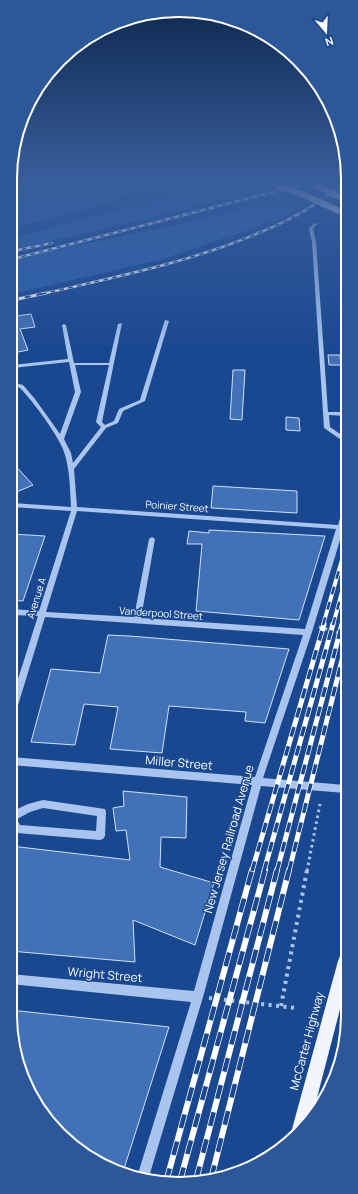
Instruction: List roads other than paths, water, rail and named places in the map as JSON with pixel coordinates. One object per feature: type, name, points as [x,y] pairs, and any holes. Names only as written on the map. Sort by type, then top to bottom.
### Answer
[{"type":"main road","name":"McCarter Highway","points":[[302,1121],[341,976]]},
{"type":"street","points":[[313,240],[327,428],[341,437]]},
{"type":"street","points":[[71,468],[104,427],[116,422],[121,410],[142,401],[166,321]]},
{"type":"street","points":[[104,427],[98,422],[120,324]]},
{"type":"street","points":[[61,439],[78,392],[64,325]]},
{"type":"street","points":[[17,367],[71,362],[112,364]]},
{"type":"street","points":[[17,385],[21,386],[33,400],[61,439],[68,453],[71,468],[74,510]]},
{"type":"street","points":[[326,413],[341,414]]},
{"type":"street","name":"Poinier Street","points":[[17,505],[341,527]]},
{"type":"street","name":"Avenue A","points":[[17,696],[74,510]]},
{"type":"street","name":"New Jersey Railroad Avenue","points":[[144,1173],[198,997],[258,781],[310,629],[341,527]]},
{"type":"street","points":[[137,621],[152,539]]},
{"type":"street","name":"Vanderpool Street","points":[[17,612],[137,621],[310,629]]},
{"type":"street","name":"Miller Street","points":[[17,761],[341,789]]},
{"type":"street","points":[[17,814],[28,808],[43,804],[102,812],[100,836],[17,829]]},
{"type":"street","name":"Wright Street","points":[[17,980],[198,997]]},
{"type":"railway","points":[[17,258],[88,240]]},
{"type":"railway","points":[[42,294],[153,268],[208,252],[243,240]]},
{"type":"railway","points":[[17,250],[52,243]]},
{"type":"railway","points":[[17,299],[46,293]]},
{"type":"railway","points":[[323,625],[341,563]]},
{"type":"railway","points":[[333,625],[341,595]]},
{"type":"railway","points":[[252,871],[324,624]]},
{"type":"railway","points":[[264,871],[333,624]]},
{"type":"railway","points":[[277,871],[341,628]]},
{"type":"railway","points":[[289,871],[341,664]]},
{"type":"railway","points":[[167,1177],[252,870]]},
{"type":"railway","points":[[181,1177],[265,870]]},
{"type":"railway","points":[[197,1176],[277,870]]},
{"type":"railway","points":[[212,1174],[289,870]]}]
